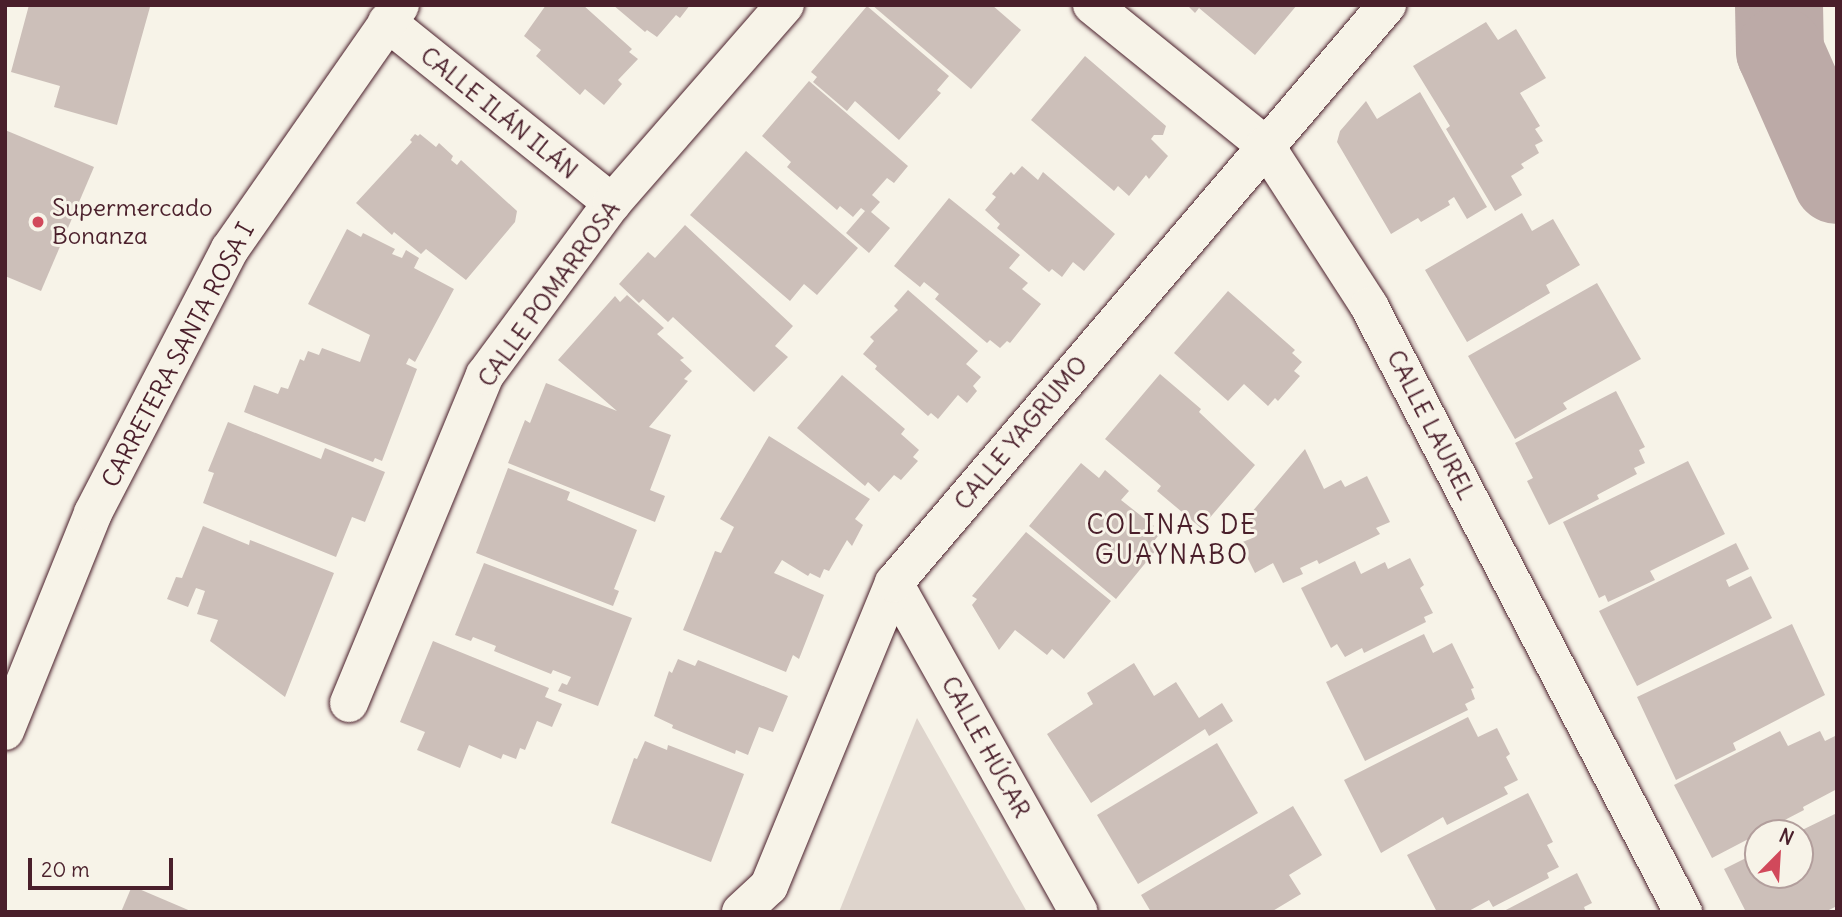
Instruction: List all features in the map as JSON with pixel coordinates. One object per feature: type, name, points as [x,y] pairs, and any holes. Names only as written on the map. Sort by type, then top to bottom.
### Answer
[{"type":"street","name":"CALLE POMARROSA","points":[[349,702],[485,375],[612,204],[785,5]]},
{"type":"street","name":"CALLE LAUREL","points":[[1092,5],[1265,145],[1369,306],[1683,912]]},
{"type":"street","name":"CALLE YAGRUMO","points":[[741,912],[769,886],[894,583],[1387,5]]},
{"type":"street","name":"CALLE ILÁN ILÁN","points":[[393,14],[612,204]]},
{"type":"street","name":"CARRETERA SANTA ROSA I","points":[[5,731],[13,691],[93,513],[230,249],[393,14]]},
{"type":"street","name":"CALLE HÚCAR","points":[[894,583],[1079,912]]},
{"type":"shaded area","points":[[917,718],[1027,912],[839,912]]},
{"type":"building","points":[[29,5],[150,7],[117,125],[54,107],[60,86],[11,72]]},
{"type":"building","points":[[546,5],[583,5],[632,49],[629,52],[638,59],[618,80],[622,84],[604,105],[585,89],[580,95],[536,56],[541,50],[524,36]]},
{"type":"building","points":[[613,5],[690,5],[680,18],[676,15],[657,37],[647,30],[645,32]]},
{"type":"building","points":[[872,5],[992,5],[1021,30],[971,89]]},
{"type":"building","points":[[1187,5],[1297,5],[1255,55],[1199,8],[1195,13]]},
{"type":"building","points":[[867,6],[949,76],[937,90],[941,93],[899,140],[855,101],[847,111],[813,82],[817,77],[811,72]]},
{"type":"building","points":[[1486,22],[1498,40],[1516,29],[1546,78],[1520,93],[1540,126],[1535,129],[1543,141],[1535,145],[1539,153],[1521,164],[1524,168],[1511,176],[1522,195],[1495,211],[1446,129],[1450,126],[1413,66]]},
{"type":"building","points":[[1085,56],[1166,126],[1163,135],[1154,135],[1151,139],[1168,156],[1149,179],[1146,175],[1129,196],[1118,186],[1114,191],[1031,120]]},
{"type":"building","points":[[809,81],[908,166],[894,183],[887,178],[872,195],[880,202],[871,212],[890,228],[869,253],[846,233],[865,211],[861,208],[853,217],[840,206],[837,210],[787,167],[791,162],[762,136]]},
{"type":"building","points":[[1420,92],[1487,207],[1467,219],[1454,197],[1448,201],[1450,205],[1421,222],[1418,218],[1391,234],[1337,142],[1340,131],[1366,101],[1377,119]]},
{"type":"building","name":"Supermercado Bonanza","points":[[5,130],[94,167],[41,291],[5,276]]},
{"type":"building","points":[[415,134],[420,134],[436,147],[439,143],[453,156],[451,160],[457,165],[461,160],[517,211],[515,222],[466,280],[426,249],[421,254],[394,232],[392,235],[356,203],[412,142],[410,140]]},
{"type":"building","points":[[746,151],[858,248],[817,295],[804,284],[790,301],[690,215]]},
{"type":"building","points":[[1022,166],[1038,180],[1043,172],[1115,234],[1084,271],[1073,262],[1062,277],[1052,269],[1049,272],[997,228],[1000,224],[985,210],[996,197],[992,194],[1011,172],[1014,175]]},
{"type":"building","points":[[949,198],[1020,255],[1009,268],[1028,283],[1022,289],[1041,304],[1010,343],[1007,341],[1000,348],[990,340],[987,343],[935,299],[939,294],[924,282],[920,287],[894,266]]},
{"type":"building","points":[[1522,213],[1532,231],[1553,219],[1580,265],[1546,285],[1550,293],[1467,342],[1425,270]]},
{"type":"building","points":[[685,225],[793,326],[775,346],[788,357],[754,392],[673,317],[668,322],[643,299],[639,303],[619,284],[648,252],[655,258]]},
{"type":"building","points":[[347,229],[361,237],[363,233],[395,249],[392,254],[402,258],[406,250],[419,258],[414,268],[454,289],[415,362],[409,358],[406,364],[417,369],[382,461],[375,458],[373,462],[244,412],[254,385],[278,394],[281,387],[288,389],[300,359],[304,361],[308,351],[319,355],[322,348],[360,362],[370,335],[308,304]]},
{"type":"building","points":[[1597,283],[1641,359],[1563,403],[1567,409],[1515,439],[1468,356]]},
{"type":"building","points":[[908,290],[978,351],[966,364],[981,377],[973,386],[977,391],[967,403],[958,395],[938,419],[931,413],[928,416],[875,369],[877,366],[863,354],[874,341],[870,337],[898,310],[894,306]]},
{"type":"building","points":[[1228,291],[1295,350],[1292,353],[1302,362],[1294,371],[1300,376],[1278,401],[1275,398],[1268,406],[1244,384],[1228,401],[1174,353]]},
{"type":"building","points":[[627,295],[664,328],[657,334],[684,358],[680,360],[692,371],[684,379],[688,381],[649,427],[671,435],[650,490],[665,496],[655,522],[508,463],[525,420],[530,423],[546,383],[617,411],[558,360],[615,296],[620,302]]},
{"type":"building","points":[[1160,374],[1201,409],[1199,412],[1255,465],[1201,528],[1157,491],[1161,486],[1105,439]]},
{"type":"building","points":[[842,375],[905,429],[901,434],[919,450],[913,457],[918,461],[901,480],[894,475],[879,492],[868,482],[865,486],[797,428]]},
{"type":"building","points":[[1616,391],[1645,447],[1639,450],[1645,463],[1634,468],[1637,474],[1597,495],[1599,499],[1549,525],[1527,481],[1533,478],[1515,443]]},
{"type":"building","points":[[228,422],[321,459],[325,448],[385,472],[365,522],[352,517],[336,557],[203,503],[214,473],[208,471]]},
{"type":"building","points":[[769,436],[870,499],[855,519],[863,525],[852,546],[847,540],[829,571],[824,569],[820,578],[810,573],[808,576],[782,560],[774,573],[824,595],[799,659],[793,655],[786,672],[683,630],[715,551],[721,553],[734,527],[720,519]]},
{"type":"building","points":[[1305,449],[1324,489],[1341,480],[1345,487],[1367,476],[1390,522],[1376,528],[1380,534],[1319,564],[1317,560],[1300,568],[1303,574],[1283,583],[1273,563],[1255,573],[1240,543],[1255,537],[1246,519]]},
{"type":"building","points":[[1688,461],[1725,534],[1650,571],[1655,580],[1608,602],[1605,595],[1599,598],[1563,522]]},
{"type":"building","points":[[1081,463],[1099,478],[1105,470],[1129,491],[1121,500],[1154,526],[1150,529],[1158,536],[1150,546],[1156,550],[1116,599],[1029,526]]},
{"type":"building","points":[[508,468],[570,492],[567,500],[637,530],[614,589],[619,591],[613,606],[476,553]]},
{"type":"building","points":[[203,526],[249,545],[250,540],[334,573],[285,697],[210,641],[218,620],[197,614],[205,591],[196,588],[188,607],[167,599],[176,577],[182,578]]},
{"type":"building","points":[[1026,532],[1111,601],[1064,659],[1052,649],[1047,655],[1015,630],[999,650],[972,605],[977,599],[972,596]]},
{"type":"building","points":[[1736,543],[1749,569],[1726,580],[1729,587],[1751,576],[1772,618],[1637,686],[1599,611]]},
{"type":"building","points":[[1410,558],[1424,585],[1420,588],[1433,613],[1424,617],[1426,622],[1364,653],[1362,648],[1345,657],[1337,644],[1331,648],[1301,588],[1355,561],[1361,574],[1385,562],[1388,569]]},
{"type":"building","points":[[484,563],[632,618],[598,706],[558,691],[562,683],[567,685],[571,677],[553,670],[551,674],[494,651],[496,646],[473,637],[471,641],[455,635]]},
{"type":"building","points":[[1792,624],[1825,695],[1733,743],[1736,750],[1676,780],[1637,697]]},
{"type":"building","points":[[1424,634],[1433,653],[1452,643],[1474,688],[1471,689],[1475,699],[1465,704],[1468,710],[1365,761],[1326,682]]},
{"type":"building","points":[[433,641],[549,688],[545,697],[562,704],[552,727],[537,721],[525,750],[520,748],[516,759],[503,754],[501,759],[469,745],[460,768],[417,750],[425,732],[400,722]]},
{"type":"building","points":[[678,659],[695,666],[698,660],[788,696],[773,732],[759,727],[748,755],[736,750],[735,754],[672,728],[673,725],[654,716],[669,671],[672,673]]},
{"type":"building","points":[[1134,663],[1154,696],[1176,682],[1199,718],[1222,703],[1233,721],[1209,736],[1205,729],[1091,803],[1047,734],[1093,704],[1087,693]]},
{"type":"building","points":[[1468,717],[1478,737],[1497,728],[1510,754],[1506,757],[1518,780],[1504,787],[1508,794],[1447,825],[1443,817],[1381,853],[1344,780]]},
{"type":"building","points":[[1780,731],[1788,746],[1820,731],[1825,741],[1837,735],[1837,789],[1787,819],[1744,819],[1744,841],[1712,858],[1674,785]]},
{"type":"building","points":[[645,741],[667,750],[668,745],[744,774],[711,862],[611,823],[634,758],[637,759]]},
{"type":"building","points":[[1217,743],[1258,813],[1138,884],[1097,815]]},
{"type":"building","points":[[1528,793],[1553,842],[1547,845],[1559,867],[1547,873],[1549,878],[1493,907],[1489,900],[1467,912],[1437,912],[1407,855]]},
{"type":"building","points":[[1293,806],[1322,855],[1289,875],[1301,894],[1271,912],[1151,912],[1141,895]]},
{"type":"building","points":[[1837,813],[1837,906],[1825,912],[1746,912],[1724,869],[1744,859],[1744,889],[1814,889],[1814,824]]},
{"type":"building","points":[[1577,873],[1592,903],[1584,907],[1586,912],[1502,912]]},
{"type":"building","points":[[132,886],[193,912],[121,912]]},
{"type":"waterway","points":[[1779,5],[1780,51],[1837,180]]},
{"type":"place","name":"Supermercado Bonanza","points":[[38,222]]},
{"type":"district","name":"COLINAS DE GUAYNABO","points":[[1172,540]]}]
